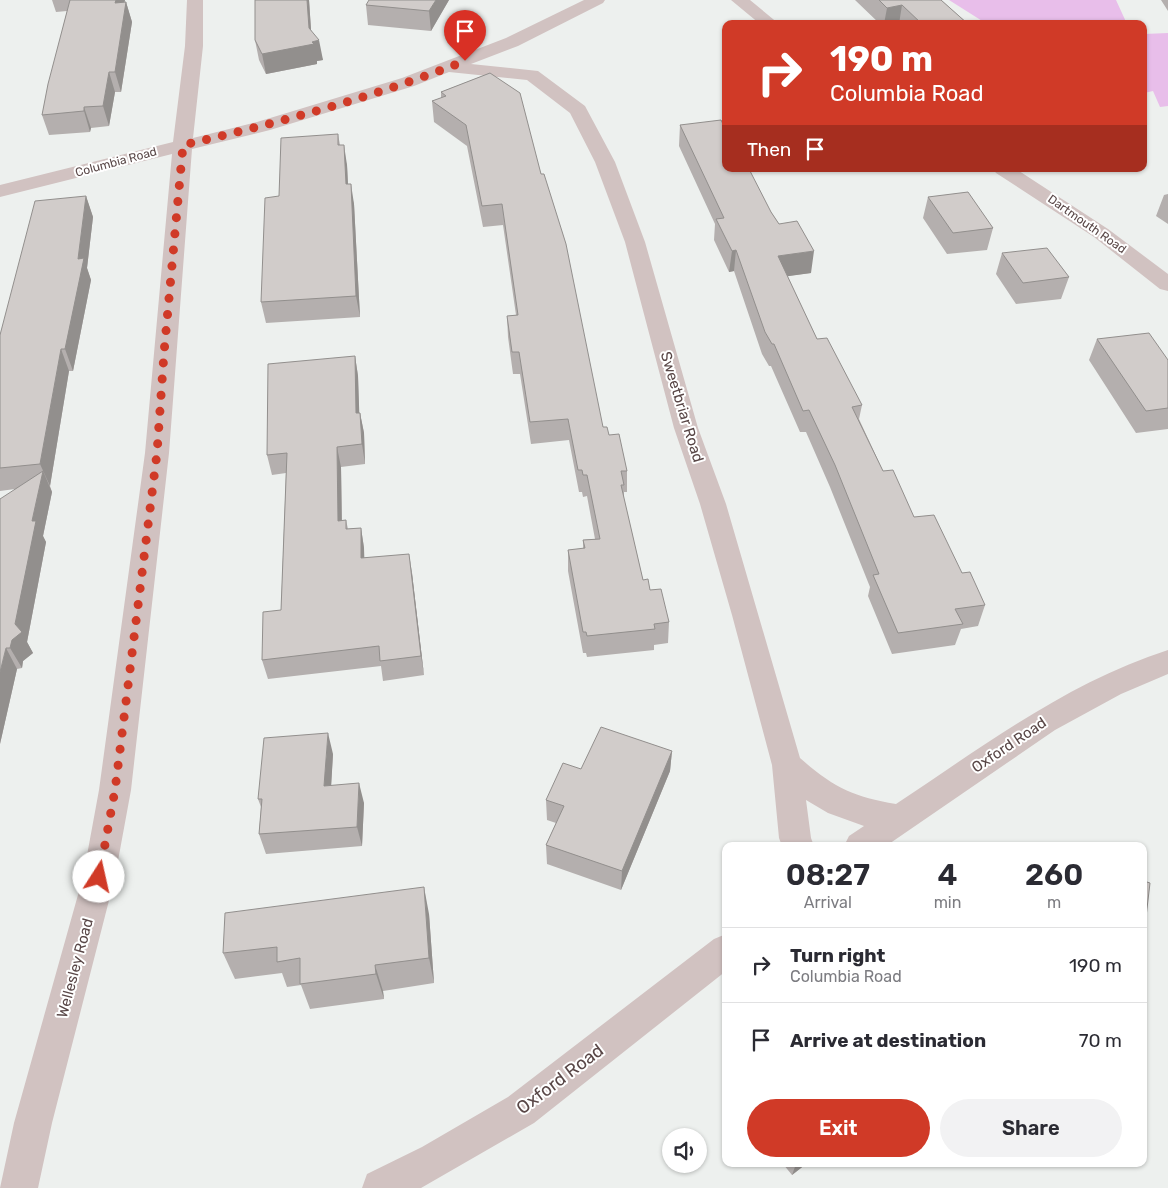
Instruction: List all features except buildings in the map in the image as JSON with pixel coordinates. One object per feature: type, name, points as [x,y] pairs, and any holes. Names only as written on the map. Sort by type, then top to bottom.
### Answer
[{"type":"street","name":"Wellesley Road","points":[[20,1188],[33,1123],[99,877],[115,790],[157,453],[164,353],[194,46],[195,0]]},
{"type":"street","name":"Columbia Road","points":[[0,191],[263,126],[449,67],[512,42],[597,0]]},
{"type":"street","points":[[739,0],[766,20]]},
{"type":"street","name":"Sweetbriar Road","points":[[512,42],[524,57],[532,75],[578,110],[605,162],[635,242],[686,428],[713,504],[744,606],[788,765],[796,842]]},
{"type":"street","points":[[449,67],[532,75]]},
{"type":"street","name":"Dartmouth Road","points":[[1008,172],[1101,233],[1168,284]]},
{"type":"street","name":"Oxford Road","points":[[866,842],[1044,721],[1110,686],[1168,661]]},
{"type":"street","name":"Sweetbriar Road","points":[[788,765],[811,788],[840,805],[871,814],[902,819]]},
{"type":"street","name":"Oxford Road","points":[[381,1188],[435,1160],[521,1110],[722,953]]},
{"type":"shaded area","points":[[949,0],[1116,0],[1125,20],[981,20]]},
{"type":"shaded area","points":[[1168,33],[1168,106],[1160,107],[1153,91],[1147,92],[1147,34]]},
{"type":"route","points":[[99,877],[115,790],[157,453],[183,145],[263,126],[408,82],[465,61]]}]
